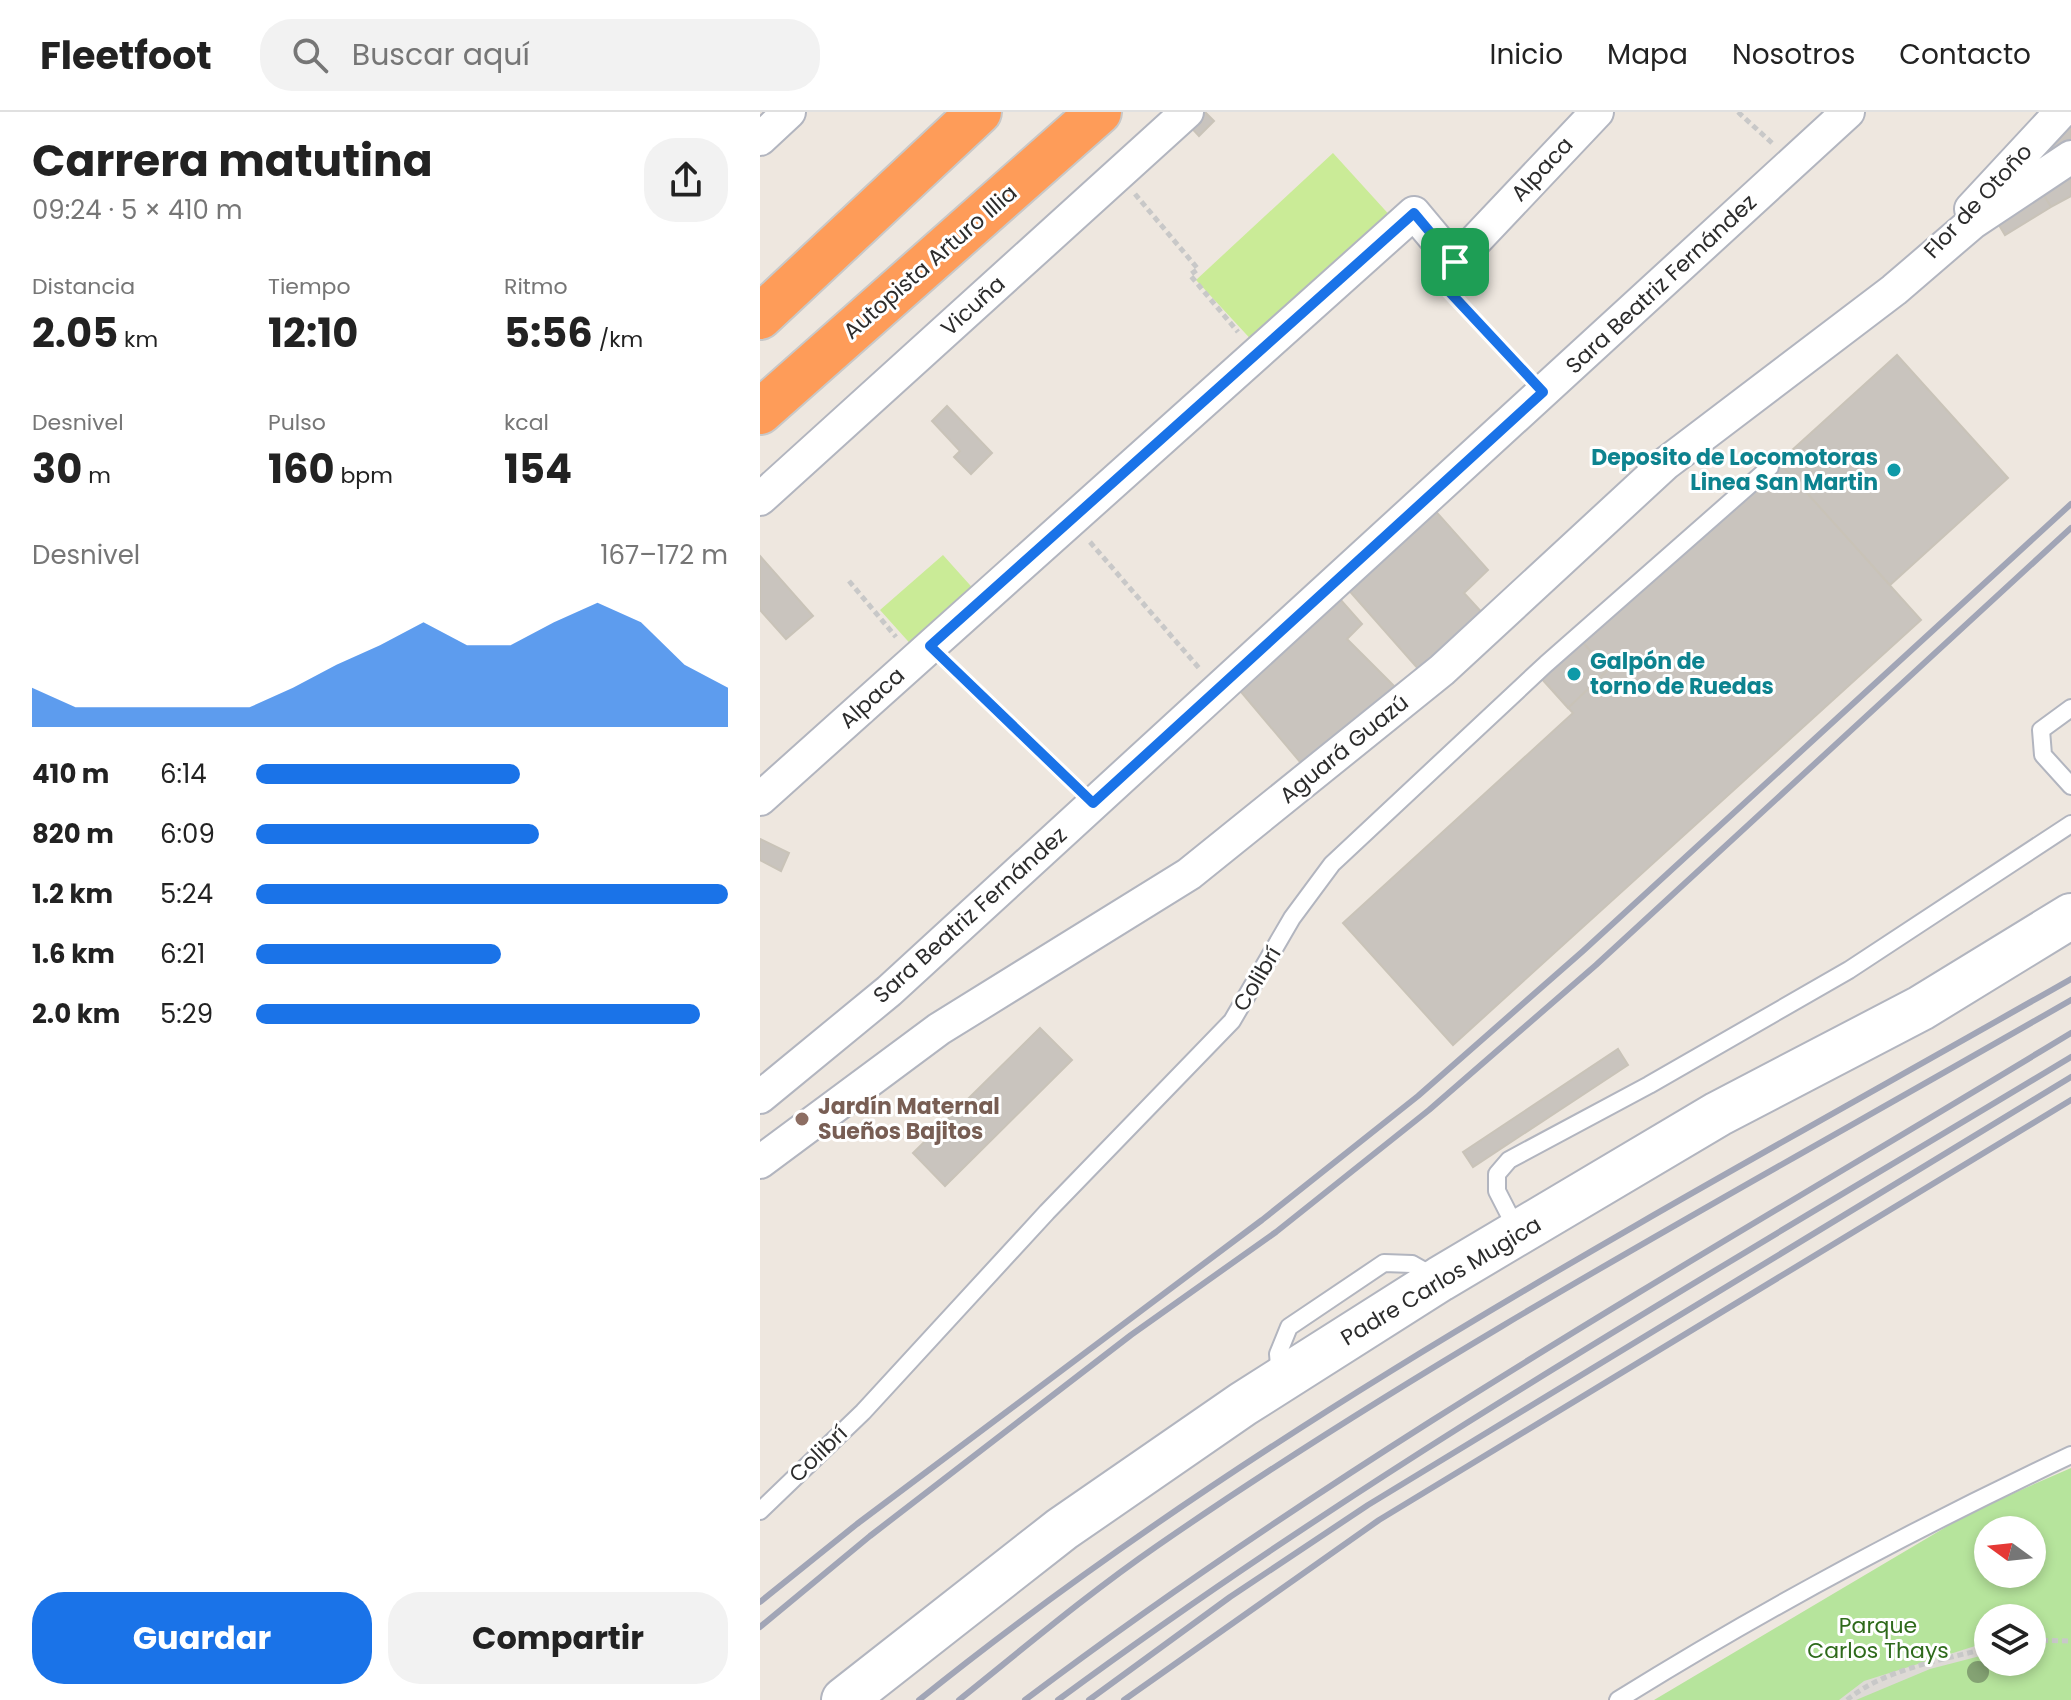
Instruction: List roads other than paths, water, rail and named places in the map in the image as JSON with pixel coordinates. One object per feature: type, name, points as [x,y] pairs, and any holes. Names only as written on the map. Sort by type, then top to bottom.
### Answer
[{"type":"highway","points":[[760,317],[979,112]]},
{"type":"highway","name":"Autopista Arturo Illia","points":[[760,412],[1099,112]]},
{"type":"street","points":[[760,139],[789,112]]},
{"type":"street","name":"Vicuña","points":[[760,499],[1187,112]]},
{"type":"street","name":"Alpaca","points":[[760,799],[1414,213],[1455,262],[1597,112]]},
{"type":"street","name":"Sara Beatriz Fernández","points":[[760,1097],[889,991],[1848,112]]},
{"type":"street","name":"Flor de Otoño","points":[[1894,290],[2061,112]]},
{"type":"street","points":[[1894,290],[1972,223],[2071,157]]},
{"type":"street","name":"Aguará Guazú","points":[[760,1162],[939,1029],[1189,874],[1442,670],[1665,464],[1894,290]]},
{"type":"street","name":"Padre Carlos Mugica","points":[[844,1700],[1062,1529],[1178,1446],[1280,1380],[1440,1279],[1718,1114],[1921,1008],[2071,916]]},
{"type":"lane","name":"Colibrí","points":[[760,1511],[863,1412],[1047,1212],[1232,1021],[1292,918],[1332,864],[1546,664],[1770,467]]},
{"type":"lane","points":[[2071,708],[2041,730],[2043,755],[2071,786]]},
{"type":"lane","points":[[1519,1233],[1497,1191],[1497,1174],[1509,1160],[1649,1085],[1849,970],[2071,824]]},
{"type":"lane","points":[[1618,1700],[1696,1651],[1864,1557],[2071,1455]]},
{"type":"railway","points":[[760,1602],[857,1524],[1262,1220],[1418,1096],[1583,951],[2071,504]]},
{"type":"railway","points":[[760,1627],[870,1536],[1131,1335],[1276,1232],[1429,1110],[1596,965],[2071,528]]},
{"type":"railway","points":[[919,1700],[1054,1596],[1193,1499],[1335,1406],[1627,1230],[2071,979]]},
{"type":"railway","points":[[959,1700],[1157,1546],[1380,1400],[1608,1264],[2071,1000]]},
{"type":"railway","points":[[1025,1700],[1150,1608],[1408,1436],[1539,1353],[2071,1033]]},
{"type":"railway","points":[[1058,1700],[1304,1528],[1430,1447],[1685,1289],[2071,1057]]},
{"type":"railway","points":[[1089,1700],[1230,1597],[1368,1505],[2071,1077]]},
{"type":"railway","points":[[1124,1700],[1379,1520],[2071,1100]]},
{"type":"place","name":"Deposito de Locomotoras Linea San Martin","points":[[1894,470]]},
{"type":"place","name":"Galpón de torno de Ruedas","points":[[1574,674]]},
{"type":"place","name":"Jardín Maternal Sueños Bajitos","points":[[802,1119]]},
{"type":"park label","name":"Parque Carlos Thays","points":[[1878,1638]]}]
